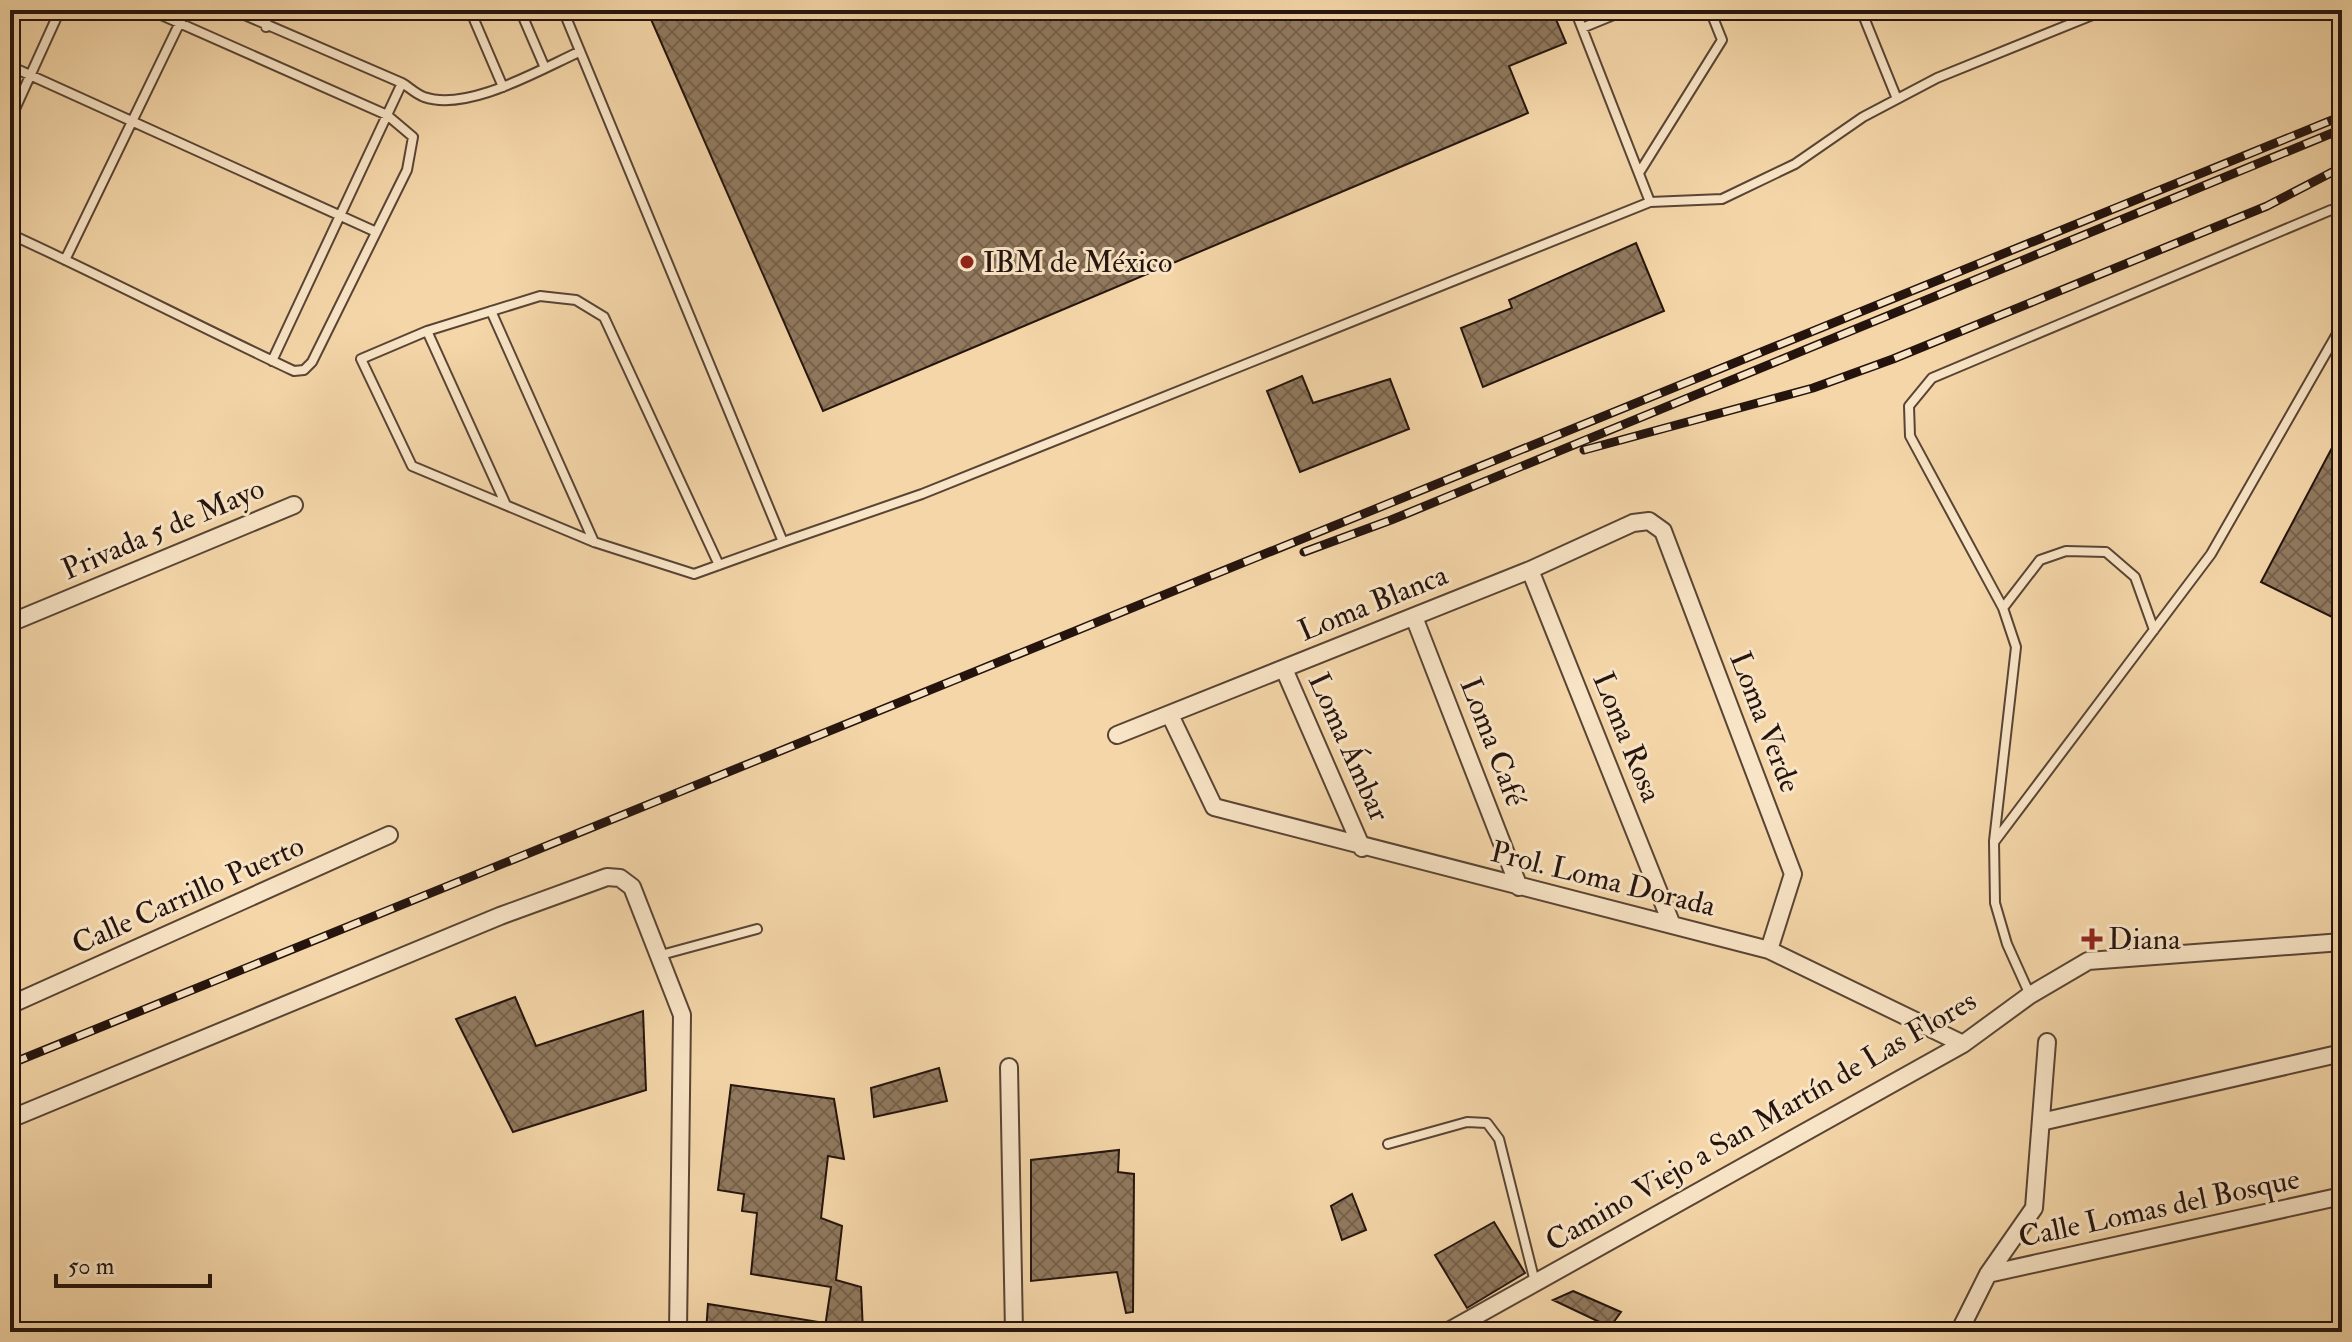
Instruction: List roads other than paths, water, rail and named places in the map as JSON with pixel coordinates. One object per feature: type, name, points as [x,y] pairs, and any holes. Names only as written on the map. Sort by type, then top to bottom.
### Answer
[{"type":"street","name":"Privada 5 de Mayo","points":[[10,623],[294,505]]},
{"type":"street","name":"Loma Blanca","points":[[1117,735],[1530,570],[1633,523],[1649,521]]},
{"type":"street","name":"Loma Verde","points":[[1649,521],[1663,531],[1793,874],[1769,950]]},
{"type":"street","name":"Loma Rosa","points":[[1530,570],[1672,925]]},
{"type":"street","name":"Loma Café","points":[[1414,617],[1519,887]]},
{"type":"street","name":"Loma Ámbar","points":[[1284,669],[1362,848]]},
{"type":"street","name":"Prol. Loma Dorada","points":[[1170,715],[1214,807],[1362,848],[1769,950],[1963,1044]]},
{"type":"street","name":"Calle Carrillo Puerto","points":[[10,1005],[389,835]]},
{"type":"street","points":[[10,1119],[500,916],[607,877],[620,878],[632,887],[682,1015],[678,1332]]},
{"type":"street","name":"Camino Viejo a San Martín de Las Flores","points":[[1447,1332],[1963,1044],[2030,995],[2088,961],[2342,942]]},
{"type":"street","points":[[1959,1332],[1988,1274],[2034,1208],[2047,1042]]},
{"type":"street","points":[[2041,1122],[2342,1053]]},
{"type":"street","points":[[1009,1067],[1014,1332]]},
{"type":"street","name":"Calle Lomas del Bosque","points":[[1988,1274],[2342,1196]]},
{"type":"lane","points":[[10,120],[60,10]]},
{"type":"lane","points":[[10,234],[115,281],[294,371],[304,370],[312,362],[374,231],[407,170],[413,137],[387,115],[150,10]]},
{"type":"lane","points":[[65,260],[186,10]]},
{"type":"lane","points":[[233,10],[266,27],[402,83],[424,97],[454,100],[503,87],[579,52]]},
{"type":"lane","points":[[266,27],[267,10]]},
{"type":"lane","points":[[470,10],[503,87]]},
{"type":"lane","points":[[520,10],[545,68]]},
{"type":"lane","points":[[563,10],[783,542]]},
{"type":"lane","points":[[1575,10],[1650,202]]},
{"type":"lane","points":[[1582,28],[1626,10]]},
{"type":"lane","points":[[1639,173],[1722,40],[1710,10]]},
{"type":"lane","points":[[1861,10],[1897,99]]},
{"type":"lane","points":[[719,565],[604,317],[576,300],[540,296],[427,331],[361,359],[412,466],[594,542],[694,574],[922,494],[1650,202],[1722,199],[1795,164],[1863,117],[1937,78],[2105,10]]},
{"type":"lane","points":[[10,66],[374,231]]},
{"type":"lane","points":[[272,361],[402,83]]},
{"type":"lane","points":[[2030,995],[2007,944],[1995,903],[1994,841],[2016,647],[2003,608],[1910,436],[1909,406],[1932,378],[2331,210],[2342,211]]},
{"type":"lane","points":[[491,311],[594,542]]},
{"type":"lane","points":[[1994,841],[2211,554],[2342,325]]},
{"type":"lane","points":[[427,331],[507,505]]},
{"type":"lane","points":[[2003,608],[2040,560],[2066,551],[2106,552],[2135,577],[2154,630]]},
{"type":"lane","points":[[661,955],[757,929]]},
{"type":"lane","points":[[1388,1144],[1467,1122],[1487,1123],[1499,1139],[1535,1283]]},
{"type":"railway","points":[[10,1064],[2342,116]]},
{"type":"railway","points":[[1304,552],[1391,520],[2342,129]]},
{"type":"railway","points":[[1584,450],[1813,388],[1893,359],[2267,206],[2342,167]]},
{"type":"place","name":"IBM de México","points":[[967,262]]},
{"type":"place","name":"Diana","points":[[2092,939]]}]
